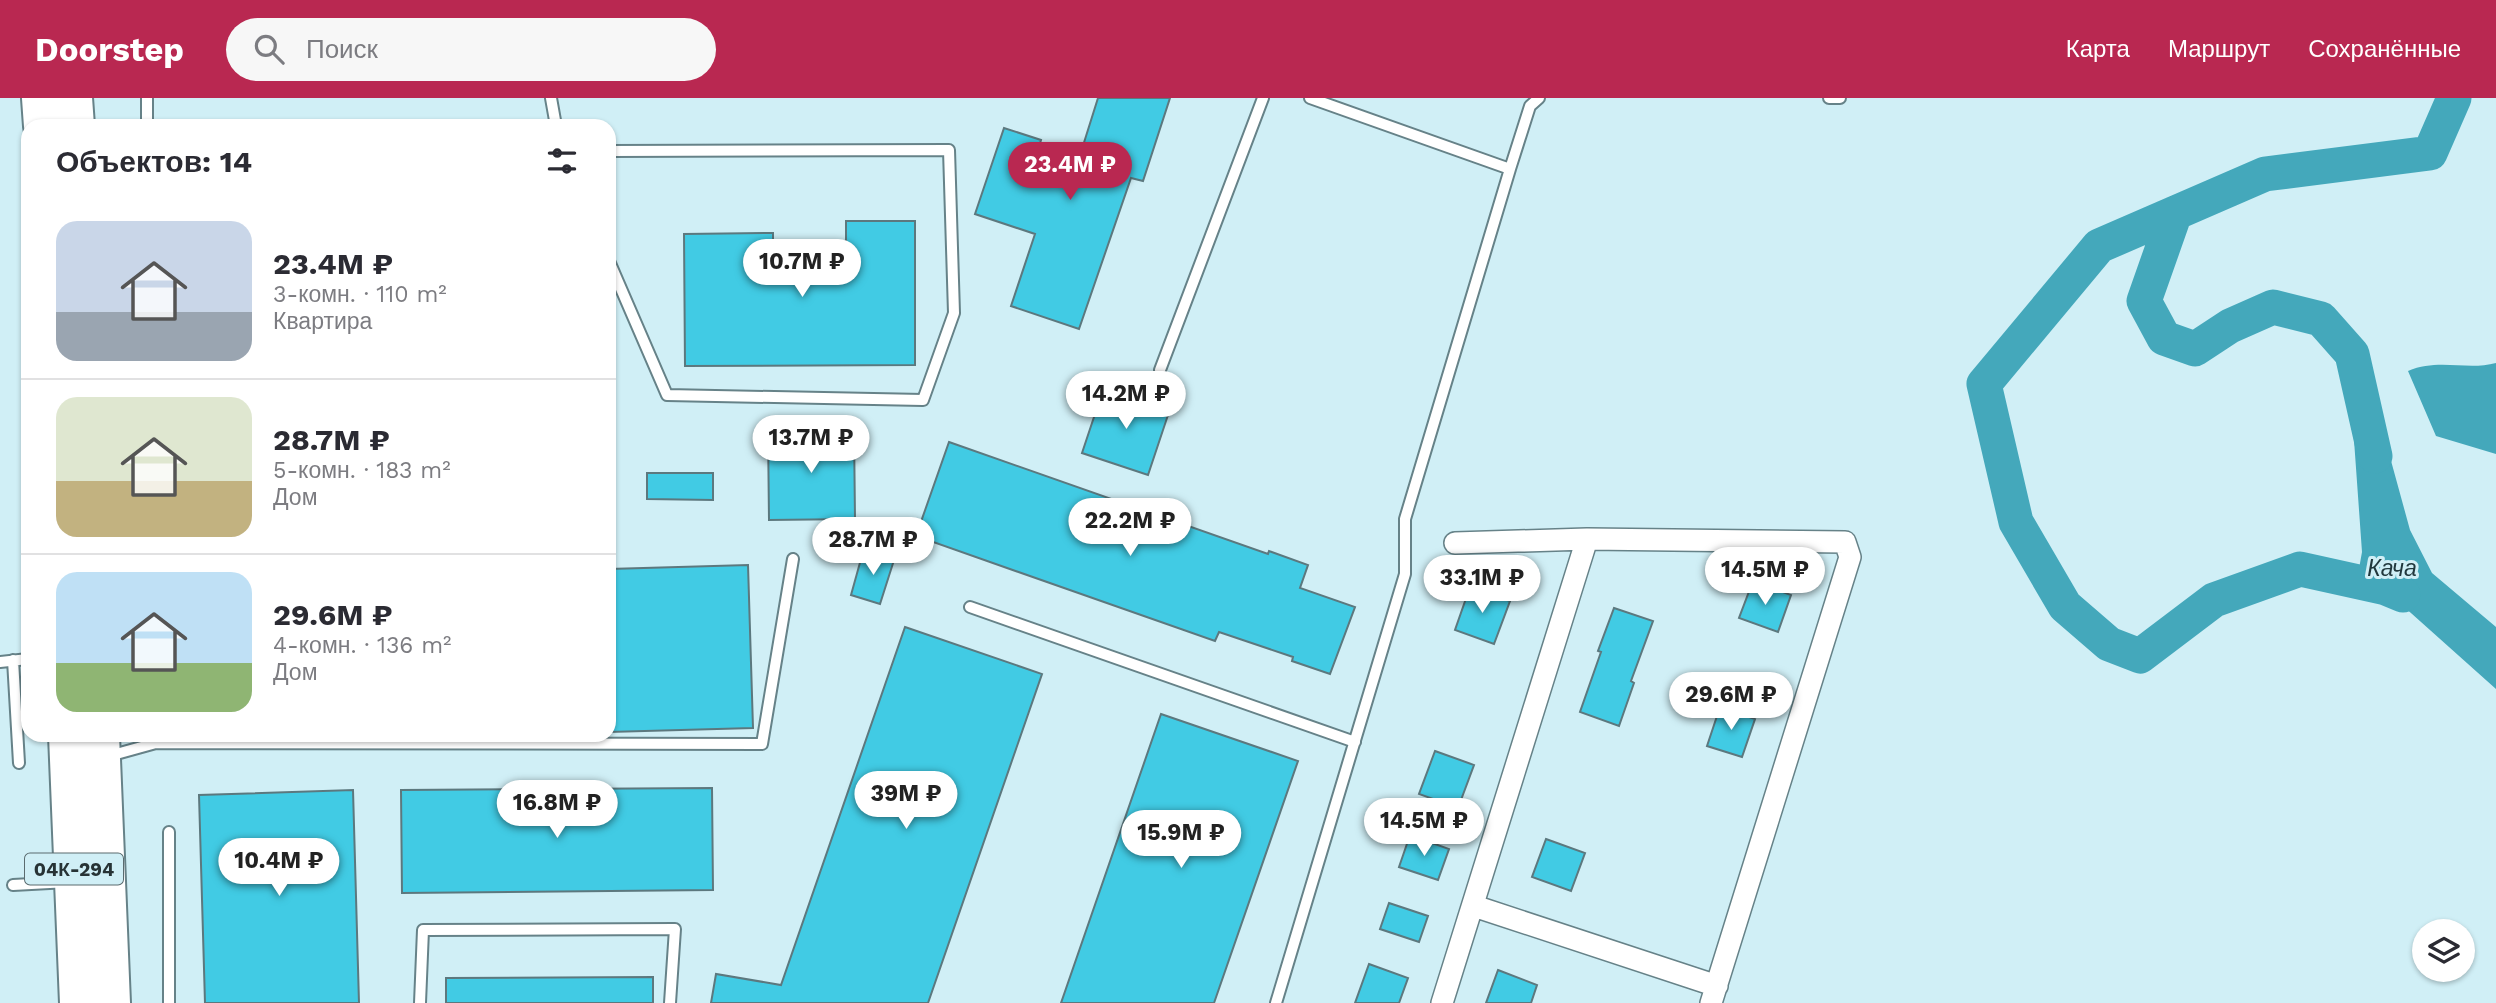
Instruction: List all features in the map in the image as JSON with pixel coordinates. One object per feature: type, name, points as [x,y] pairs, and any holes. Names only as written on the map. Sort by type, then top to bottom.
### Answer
[{"type":"highway","points":[[41,98],[42,119]]},
{"type":"highway","points":[[74,98],[75,119]]},
{"type":"highway","name":"04К-294","points":[[68,742],[79,1003]]},
{"type":"highway","name":"04К-294","points":[[101,747],[111,1003]]},
{"type":"street","points":[[1455,543],[1587,539],[1845,542],[1850,557],[1714,994],[1474,905]]},
{"type":"street","points":[[1442,1003],[1587,539]]},
{"type":"lane","points":[[147,98],[148,119]]},
{"type":"lane","points":[[551,98],[555,119]]},
{"type":"lane","points":[[1160,370],[1263,98]]},
{"type":"lane","points":[[1310,98],[1510,169]]},
{"type":"lane","points":[[1276,1003],[1405,574],[1405,519],[1530,106],[1539,98]]},
{"type":"lane","points":[[1829,98],[1840,98]]},
{"type":"lane","points":[[616,152],[950,150],[954,313],[923,400],[667,395],[616,277]]},
{"type":"lane","points":[[616,742],[762,744],[793,559]]},
{"type":"lane","points":[[970,607],[1355,742]]},
{"type":"lane","points":[[0,662],[21,659]]},
{"type":"lane","points":[[13,660],[19,763]]},
{"type":"lane","points":[[101,747],[136,742]]},
{"type":"lane","points":[[169,832],[169,1003]]},
{"type":"lane","points":[[13,886],[75,882]]},
{"type":"lane","points":[[420,1003],[423,930],[675,929],[670,1003]]},
{"type":"water","points":[[2496,363],[2496,454],[2436,436],[2408,371],[2431,365],[2474,366]]},
{"type":"water","name":"Кача","points":[[2376,406],[2410,530],[2432,573],[2496,627],[2496,689],[2402,605],[2355,591],[2362,552],[2352,412]]},
{"type":"building","points":[[1098,98],[1170,98],[1143,181],[1131,178],[1079,329],[1011,306],[1035,234],[975,214],[1004,128],[1041,140],[1037,154],[1076,168]]},
{"type":"building","points":[[846,221],[915,221],[915,365],[685,366],[684,234],[773,233],[773,241],[846,241]]},
{"type":"building","points":[[1104,387],[1170,409],[1148,475],[1082,453]]},
{"type":"building","points":[[768,430],[854,430],[855,519],[769,520]]},
{"type":"building","points":[[949,442],[1268,554],[1269,551],[1308,565],[1300,588],[1355,607],[1330,674],[1292,661],[1293,657],[1219,632],[1215,641],[916,536]]},
{"type":"building","points":[[647,473],[713,473],[713,500],[647,499]]},
{"type":"building","points":[[870,549],[895,557],[880,604],[851,595],[861,559],[867,561]]},
{"type":"building","points":[[748,565],[753,728],[616,732],[616,569]]},
{"type":"building","points":[[1753,581],[1791,595],[1778,632],[1739,618]]},
{"type":"building","points":[[1470,587],[1510,601],[1494,644],[1455,630]]},
{"type":"building","points":[[1614,608],[1653,621],[1631,681],[1634,683],[1619,726],[1580,712]]},
{"type":"building","points":[[905,627],[1042,674],[928,1003],[711,1003],[716,974],[781,985]]},
{"type":"building","points":[[1720,707],[1755,719],[1742,757],[1707,746]]},
{"type":"building","points":[[1161,714],[1298,761],[1214,1003],[1061,1003]]},
{"type":"building","points":[[1435,751],[1474,765],[1458,808],[1419,794]]},
{"type":"building","points":[[712,788],[713,890],[402,893],[401,790]]},
{"type":"building","points":[[353,790],[359,1003],[205,1003],[199,795]]},
{"type":"building","points":[[1410,835],[1449,849],[1438,880],[1399,867]]},
{"type":"building","points":[[1546,839],[1585,853],[1571,891],[1532,877]]},
{"type":"building","points":[[1389,903],[1428,916],[1419,942],[1380,929]]},
{"type":"building","points":[[1369,964],[1408,978],[1399,1003],[1355,1003]]},
{"type":"building","points":[[1498,970],[1537,985],[1531,1003],[1486,1003]]},
{"type":"building","points":[[653,977],[653,1003],[446,1003],[446,978]]},
{"type":"waterway","name":"Кача","points":[[2403,595],[2386,588],[2300,569],[2214,600],[2140,656],[2109,644],[2065,606],[2016,522],[1984,384],[2099,246],[2265,174],[2430,153],[2454,98]]},
{"type":"waterway","name":"Кача","points":[[2175,213],[2144,301],[2164,338],[2195,349],[2230,326],[2273,307],[2321,319],[2352,354],[2375,456]]}]
